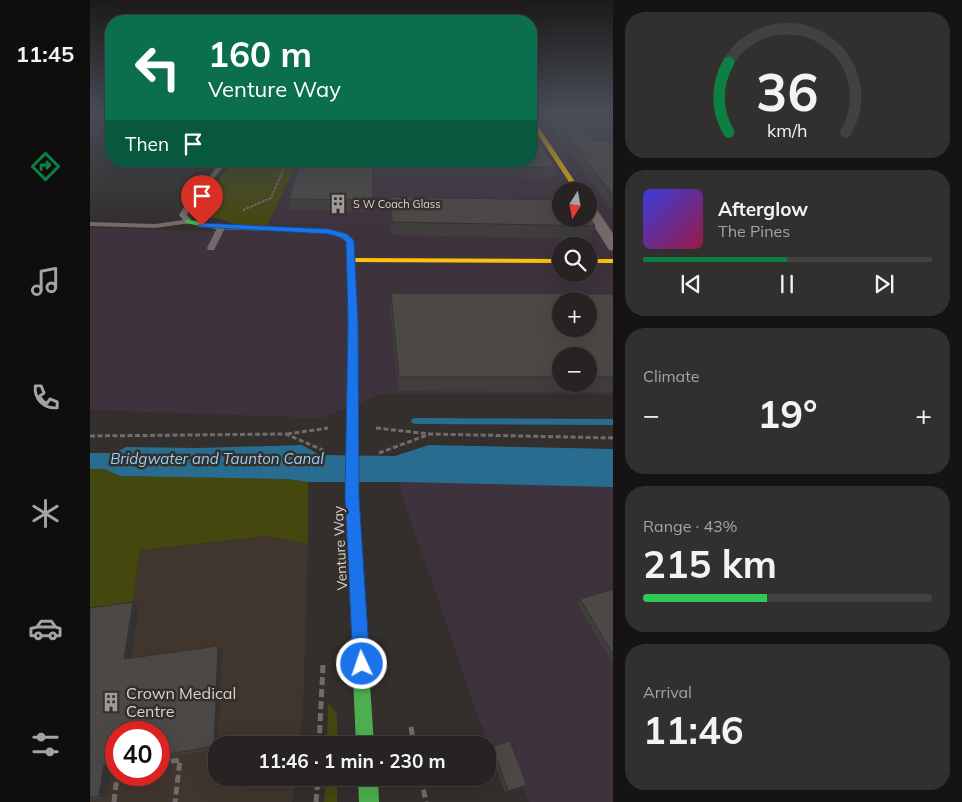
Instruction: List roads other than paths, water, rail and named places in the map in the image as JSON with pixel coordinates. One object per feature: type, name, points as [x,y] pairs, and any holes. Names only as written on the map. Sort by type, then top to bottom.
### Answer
[{"type":"street","points":[[550,148],[572,182]]},
{"type":"street","name":"Venture Way","points":[[188,221],[218,228],[329,231],[344,236],[350,241],[352,497],[365,736]]},
{"type":"street","points":[[598,223],[613,247]]},
{"type":"street","points":[[351,260],[552,261]]},
{"type":"street","points":[[597,261],[613,261]]},
{"type":"street","points":[[368,786],[369,802]]},
{"type":"lane","points":[[188,221],[183,215],[187,207],[220,167]]},
{"type":"lane","points":[[90,224],[154,226],[188,221]]},
{"type":"lane","points":[[211,248],[218,228]]},
{"type":"water","name":"Bridgwater and Taunton Canal","points":[[302,445],[320,455],[395,456],[429,445],[613,449],[613,487],[308,482],[288,479],[120,476],[105,469],[90,469],[90,453],[114,453],[126,447],[198,448]]},
{"type":"waterway","points":[[415,421],[613,422]]},
{"type":"place","name":"S W Coach Glass","points":[[338,204]]},
{"type":"place","name":"Crown Medical Centre","points":[[111,702]]}]
